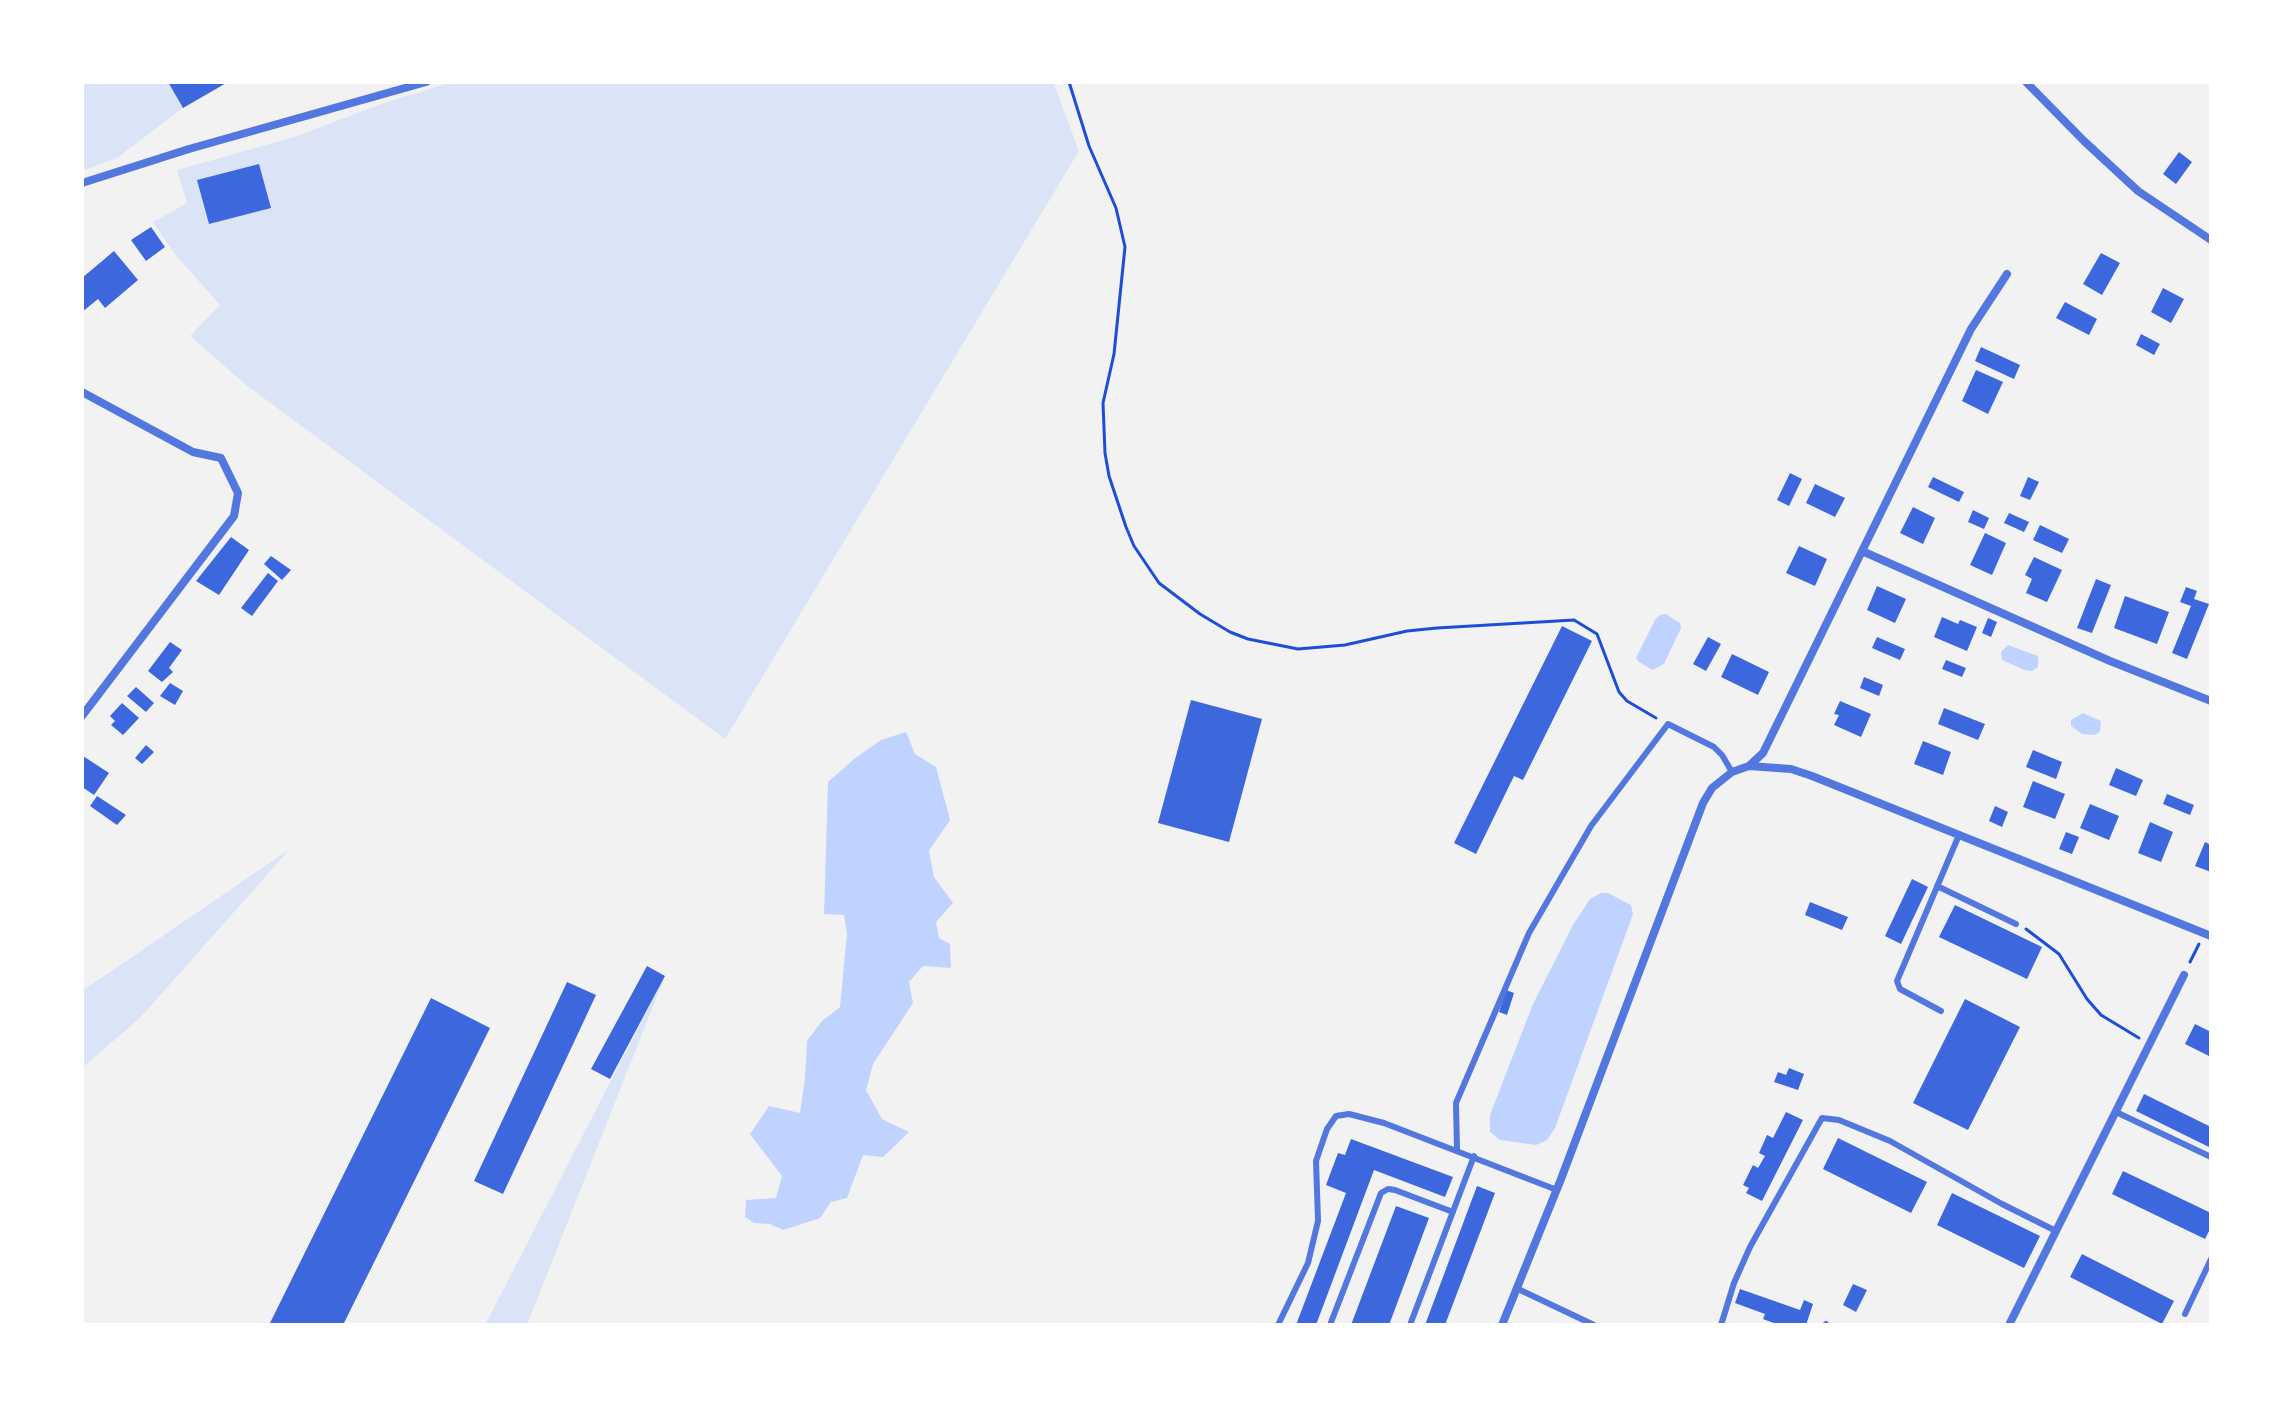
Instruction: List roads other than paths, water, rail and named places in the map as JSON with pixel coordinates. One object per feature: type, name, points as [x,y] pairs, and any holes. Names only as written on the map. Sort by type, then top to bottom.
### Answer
[{"type":"street","points":[[82,183],[189,149],[426,82]]},
{"type":"street","points":[[2026,82],[2138,191],[2211,240]]},
{"type":"street","points":[[1502,1325],[1557,1190],[1703,803],[1712,788],[1732,772],[1749,766],[1763,753],[1971,329],[2007,274]]},
{"type":"street","points":[[82,392],[193,452],[221,458],[238,493],[234,516],[82,716]]},
{"type":"street","points":[[1862,551],[2110,661],[2211,701]]},
{"type":"street","points":[[1749,766],[1791,769],[2208,935]]},
{"type":"street","points":[[2009,1325],[2184,975]]},
{"type":"lane","points":[[1457,1150],[1456,1103],[1529,933],[1591,826],[1668,724],[1714,747],[1732,772]]},
{"type":"lane","points":[[1941,1011],[1904,992],[1897,981],[1959,835]]},
{"type":"lane","points":[[1937,886],[2016,924]]},
{"type":"lane","points":[[2116,1112],[2211,1157]]},
{"type":"lane","points":[[1278,1325],[1298,1287],[1315,1238],[1318,1221],[1316,1161],[1327,1129],[1336,1116],[1349,1114],[1361,1117],[1474,1156],[1557,1190]]},
{"type":"lane","points":[[1721,1325],[1734,1283],[1750,1247],[1819,1122],[1826,1117],[1890,1141],[1986,1196],[2056,1231]]},
{"type":"lane","points":[[1410,1325],[1474,1156]]},
{"type":"lane","points":[[1330,1325],[1381,1193],[1388,1189],[1395,1190],[1453,1212]]},
{"type":"lane","points":[[2185,1314],[2211,1259]]},
{"type":"lane","points":[[1516,1288],[1594,1325]]},
{"type":"water","points":[[1666,614],[1680,623],[1681,628],[1664,664],[1653,670],[1636,658],[1655,620]]},
{"type":"water","points":[[2008,645],[2038,656],[2038,667],[2032,671],[2025,670],[2002,660],[2001,652]]},
{"type":"water","points":[[2083,713],[2101,721],[2100,731],[2095,735],[2082,734],[2071,726],[2071,720]]},
{"type":"water","points":[[906,732],[915,754],[936,767],[950,820],[929,851],[934,877],[953,903],[936,922],[939,938],[950,944],[951,968],[923,966],[909,982],[913,1003],[873,1064],[866,1090],[882,1119],[909,1132],[883,1157],[863,1155],[847,1198],[831,1202],[820,1218],[783,1230],[770,1224],[754,1223],[745,1217],[746,1200],[776,1198],[782,1176],[750,1134],[769,1106],[800,1113],[807,1041],[822,1021],[840,1007],[847,933],[844,915],[824,914],[828,782],[881,740]]},
{"type":"water","points":[[1608,893],[1631,905],[1633,914],[1555,1128],[1547,1140],[1536,1145],[1500,1140],[1490,1132],[1490,1115],[1533,1004],[1573,925],[1590,899]]}]
